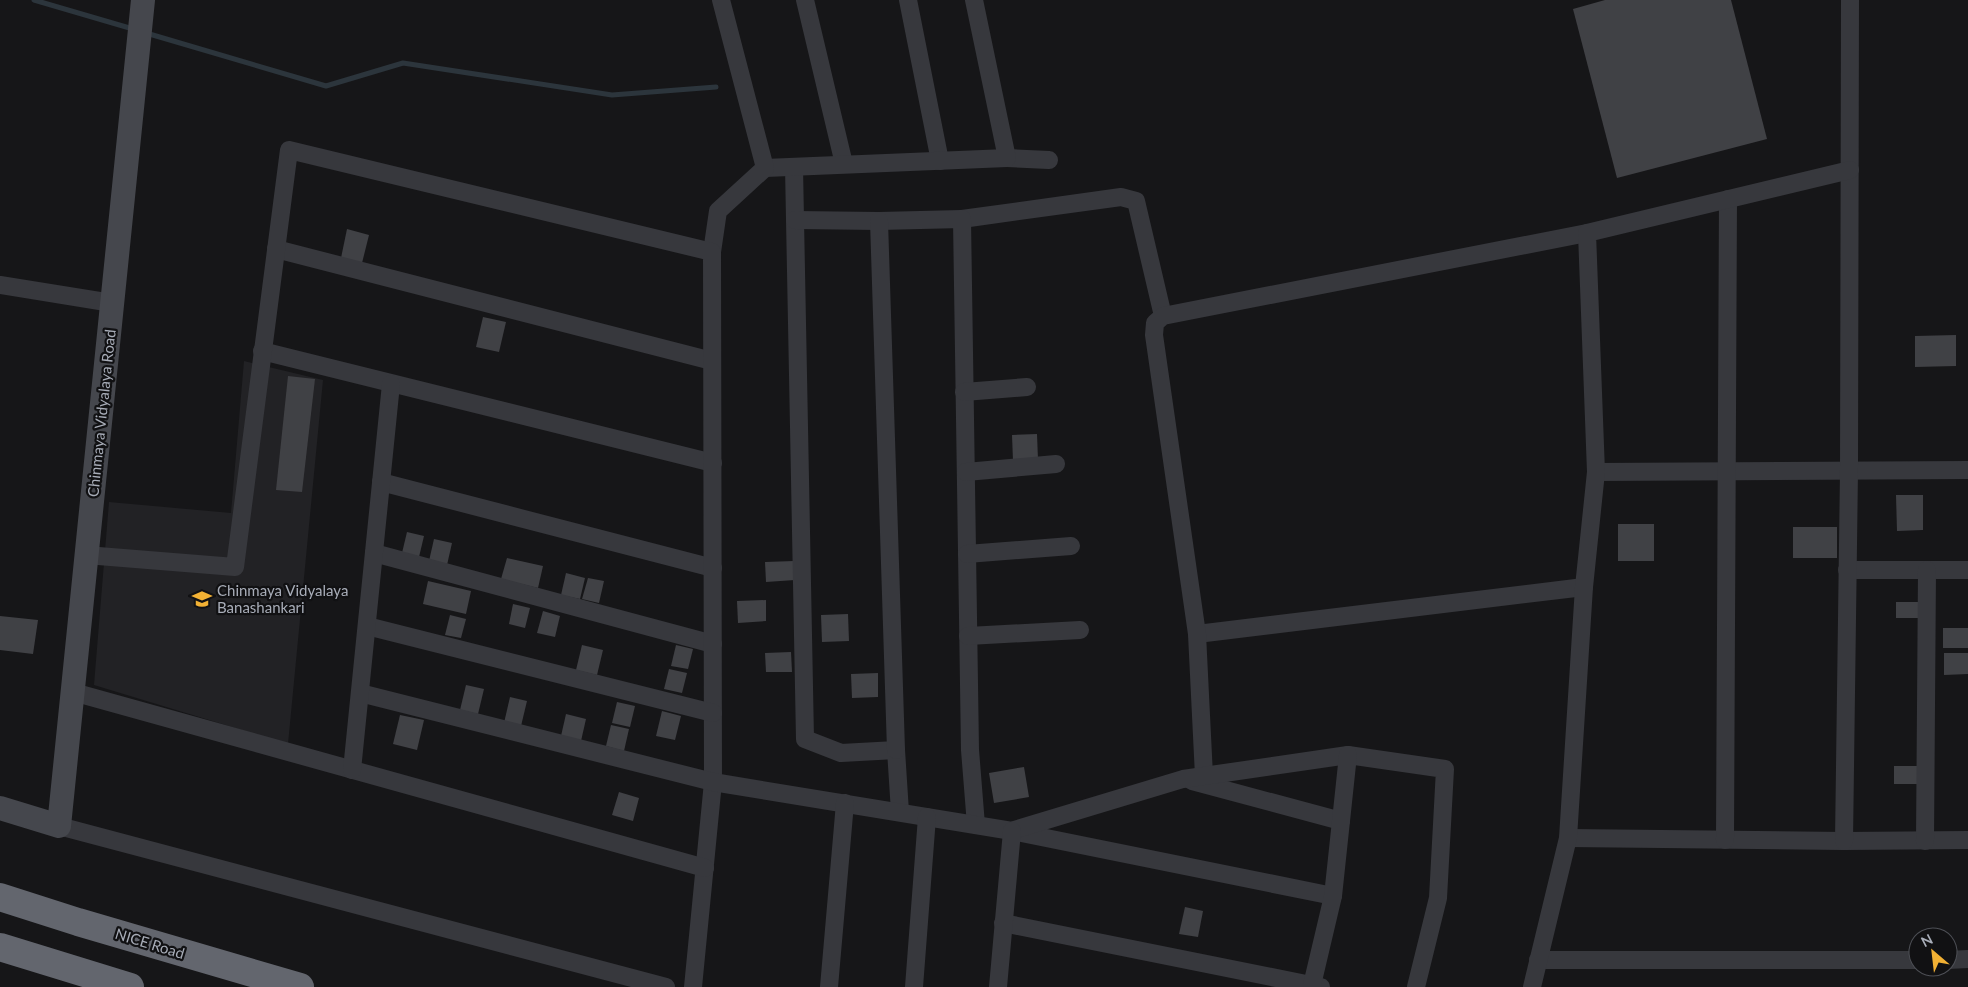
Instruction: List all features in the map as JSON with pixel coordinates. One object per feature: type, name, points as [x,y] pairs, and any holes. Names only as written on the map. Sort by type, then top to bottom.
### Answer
[{"type":"highway","name":"NICE Road","points":[[0,897],[78,922],[300,987]]},
{"type":"highway","points":[[0,947],[130,987]]},
{"type":"street","name":"Chinmaya Vidyalaya Road","points":[[59,826],[142,0]]},
{"type":"street","points":[[721,0],[765,168]]},
{"type":"street","points":[[805,0],[844,164]]},
{"type":"street","points":[[908,0],[940,161]]},
{"type":"street","points":[[974,0],[1007,158]]},
{"type":"street","points":[[1844,841],[1849,471],[1850,0]]},
{"type":"street","points":[[86,555],[235,567],[289,150],[712,252]]},
{"type":"street","points":[[693,987],[713,782],[712,252],[718,212],[765,168],[1007,158],[1050,160]]},
{"type":"street","points":[[794,167],[805,739],[841,753],[896,750]]},
{"type":"street","points":[[1204,776],[1197,634],[1153,328],[1158,319],[1162,316],[1588,233],[1850,170]]},
{"type":"street","points":[[795,220],[962,220],[1121,197],[1136,200],[1162,316]]},
{"type":"street","points":[[1725,840],[1728,199]]},
{"type":"street","points":[[962,220],[970,750],[976,825]]},
{"type":"street","points":[[879,221],[896,750],[900,812]]},
{"type":"street","points":[[1532,987],[1568,838],[1584,587],[1596,472],[1588,233]]},
{"type":"street","points":[[276,249],[712,361]]},
{"type":"street","points":[[0,285],[112,303]]},
{"type":"street","points":[[262,351],[712,463]]},
{"type":"street","points":[[352,770],[391,384]]},
{"type":"street","points":[[964,392],[1027,387]]},
{"type":"street","points":[[966,472],[1056,464]]},
{"type":"street","points":[[1596,472],[1968,470]]},
{"type":"street","points":[[381,482],[713,568]]},
{"type":"street","points":[[967,554],[1071,546]]},
{"type":"street","points":[[374,554],[713,644]]},
{"type":"street","points":[[1847,570],[1968,570]]},
{"type":"street","points":[[1925,841],[1927,570]]},
{"type":"street","points":[[1197,634],[1584,587]]},
{"type":"street","points":[[367,626],[713,713]]},
{"type":"street","points":[[968,636],[1080,630]]},
{"type":"street","points":[[73,692],[705,868]]},
{"type":"street","points":[[360,693],[713,782],[1012,831],[1333,896]]},
{"type":"street","points":[[1004,922],[1316,986],[1333,896],[1348,755]]},
{"type":"street","points":[[1012,831],[1184,779],[1348,755],[1445,769],[1438,898],[1416,987]]},
{"type":"street","points":[[1184,779],[1341,821]]},
{"type":"street","points":[[829,987],[845,803]]},
{"type":"street","points":[[0,808],[59,826],[666,987]]},
{"type":"street","points":[[914,987],[927,817]]},
{"type":"street","points":[[998,987],[1012,831]]},
{"type":"street","points":[[1568,838],[1844,841],[1968,840]]},
{"type":"street","points":[[1538,960],[1908,960]]},
{"type":"shaded area","name":"Chinmaya Vidyalaya Banashankari","points":[[244,361],[323,380],[288,744],[94,685],[109,502],[231,513]]},
{"type":"building","points":[[1605,0],[1731,0],[1767,139],[1617,178],[1573,9]]},
{"type":"building","points":[[347,229],[369,235],[362,263],[341,258]]},
{"type":"building","points":[[483,317],[506,322],[499,352],[476,347]]},
{"type":"building","points":[[1956,335],[1956,366],[1915,367],[1915,336]]},
{"type":"building","points":[[288,376],[315,379],[302,492],[276,490]]},
{"type":"building","points":[[1037,434],[1038,460],[1013,461],[1012,435]]},
{"type":"building","points":[[1896,495],[1923,495],[1923,530],[1897,531]]},
{"type":"building","points":[[1618,524],[1654,524],[1654,561],[1618,561]]},
{"type":"building","points":[[1793,527],[1837,527],[1837,558],[1793,558]]},
{"type":"building","points":[[407,532],[424,536],[419,557],[402,553]]},
{"type":"building","points":[[434,539],[452,543],[447,565],[429,561]]},
{"type":"building","points":[[507,558],[543,566],[538,588],[501,579]]},
{"type":"building","points":[[794,561],[795,580],[766,582],[765,562]]},
{"type":"building","points":[[566,573],[585,578],[580,599],[561,595]]},
{"type":"building","points":[[588,578],[604,581],[599,603],[582,599]]},
{"type":"building","points":[[428,581],[471,591],[466,614],[423,604]]},
{"type":"building","points":[[766,600],[766,621],[738,623],[737,601]]},
{"type":"building","points":[[1896,602],[1921,602],[1922,618],[1896,618]]},
{"type":"building","points":[[513,604],[530,608],[525,628],[509,624]]},
{"type":"building","points":[[543,611],[560,616],[555,637],[537,633]]},
{"type":"building","points":[[848,614],[849,641],[822,642],[821,615]]},
{"type":"building","points":[[450,615],[466,619],[461,638],[445,635]]},
{"type":"building","points":[[0,616],[38,620],[33,654],[0,650]]},
{"type":"building","points":[[1943,628],[1968,628],[1968,648],[1943,648]]},
{"type":"building","points":[[582,645],[603,650],[597,675],[576,670]]},
{"type":"building","points":[[676,645],[693,649],[688,669],[671,666]]},
{"type":"building","points":[[791,652],[792,672],[766,672],[765,653]]},
{"type":"building","points":[[1944,653],[1968,653],[1968,674],[1944,675]]},
{"type":"building","points":[[669,669],[687,673],[682,693],[664,689]]},
{"type":"building","points":[[878,673],[878,697],[852,698],[851,674]]},
{"type":"building","points":[[466,685],[484,689],[478,714],[460,710]]},
{"type":"building","points":[[510,697],[527,701],[521,726],[504,723]]},
{"type":"building","points":[[617,702],[635,706],[630,727],[612,723]]},
{"type":"building","points":[[662,711],[681,716],[675,740],[656,736]]},
{"type":"building","points":[[566,714],[586,719],[581,741],[561,736]]},
{"type":"building","points":[[400,715],[424,720],[417,750],[393,744]]},
{"type":"building","points":[[611,725],[629,729],[624,751],[606,746]]},
{"type":"building","points":[[1894,766],[1919,766],[1919,784],[1894,784]]},
{"type":"building","points":[[1024,767],[1029,797],[994,803],[989,773]]},
{"type":"building","points":[[619,792],[639,798],[633,821],[612,815]]},
{"type":"building","points":[[1185,907],[1203,911],[1198,937],[1179,934]]},
{"type":"waterway","points":[[34,0],[133,29]]},
{"type":"waterway","points":[[146,33],[326,86],[403,63],[612,95],[716,87]]},
{"type":"place","name":"Chinmaya Vidyalaya Banashankari","points":[[202,599]]}]
